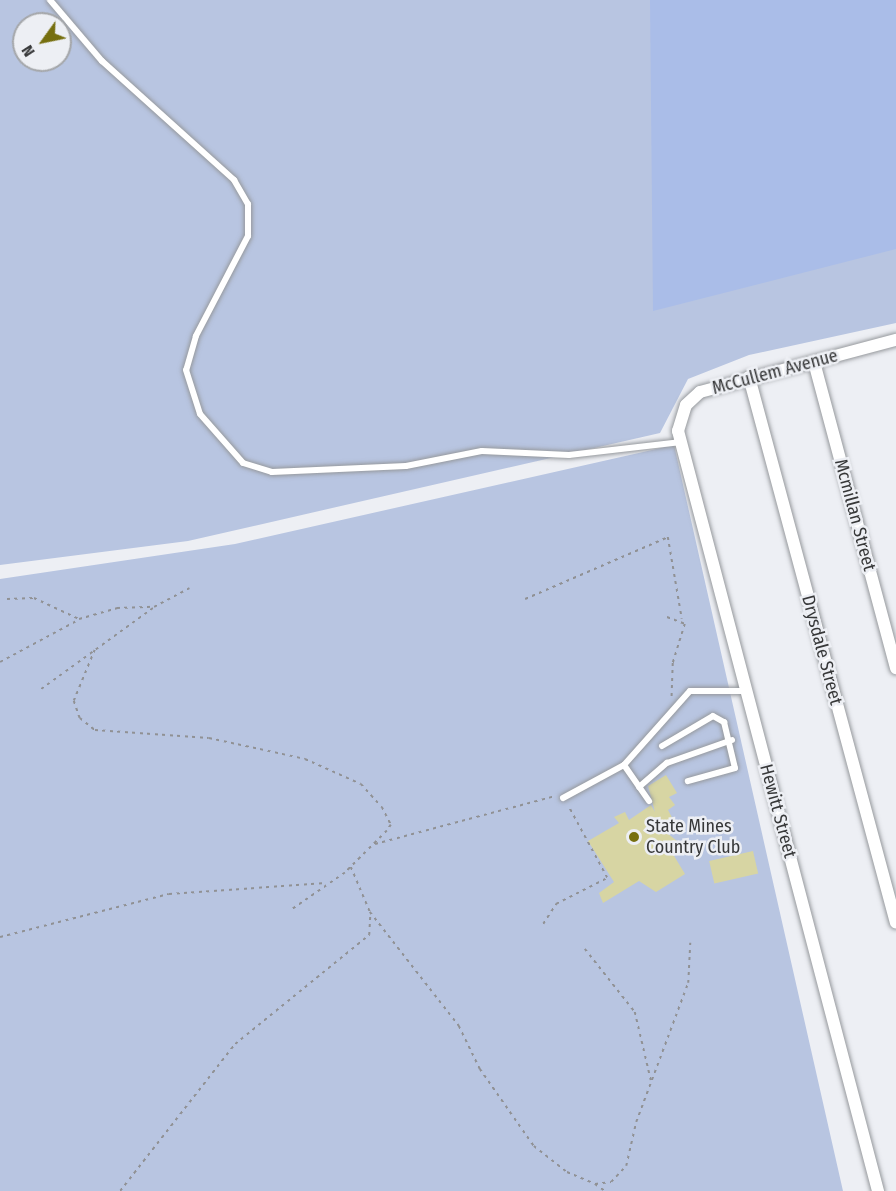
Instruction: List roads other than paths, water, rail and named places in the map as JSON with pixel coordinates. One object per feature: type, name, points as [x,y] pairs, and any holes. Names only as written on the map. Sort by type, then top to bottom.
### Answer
[{"type":"street","name":"McCullem Avenue","points":[[679,436],[691,398],[749,377],[896,340]]},
{"type":"street","name":"Mcmillan Street","points":[[814,362],[896,668]]},
{"type":"street","name":"Drysdale Street","points":[[749,377],[896,923]]},
{"type":"street","name":"Hewitt Street","points":[[679,436],[876,1189]]},
{"type":"lane","points":[[50,0],[102,61],[234,180],[248,204],[249,236],[196,336],[186,370],[200,414],[243,463],[272,472],[405,466],[483,451],[569,455],[679,436]]},
{"type":"lane","points":[[563,798],[624,765],[690,691],[746,692]]},
{"type":"lane","points":[[662,746],[713,716],[724,722],[732,740],[735,768],[688,781]]},
{"type":"lane","points":[[639,787],[667,763],[732,740]]},
{"type":"lane","points":[[624,765],[649,801]]},
{"type":"place","name":"State Mines Country Club","points":[[634,837]]}]
